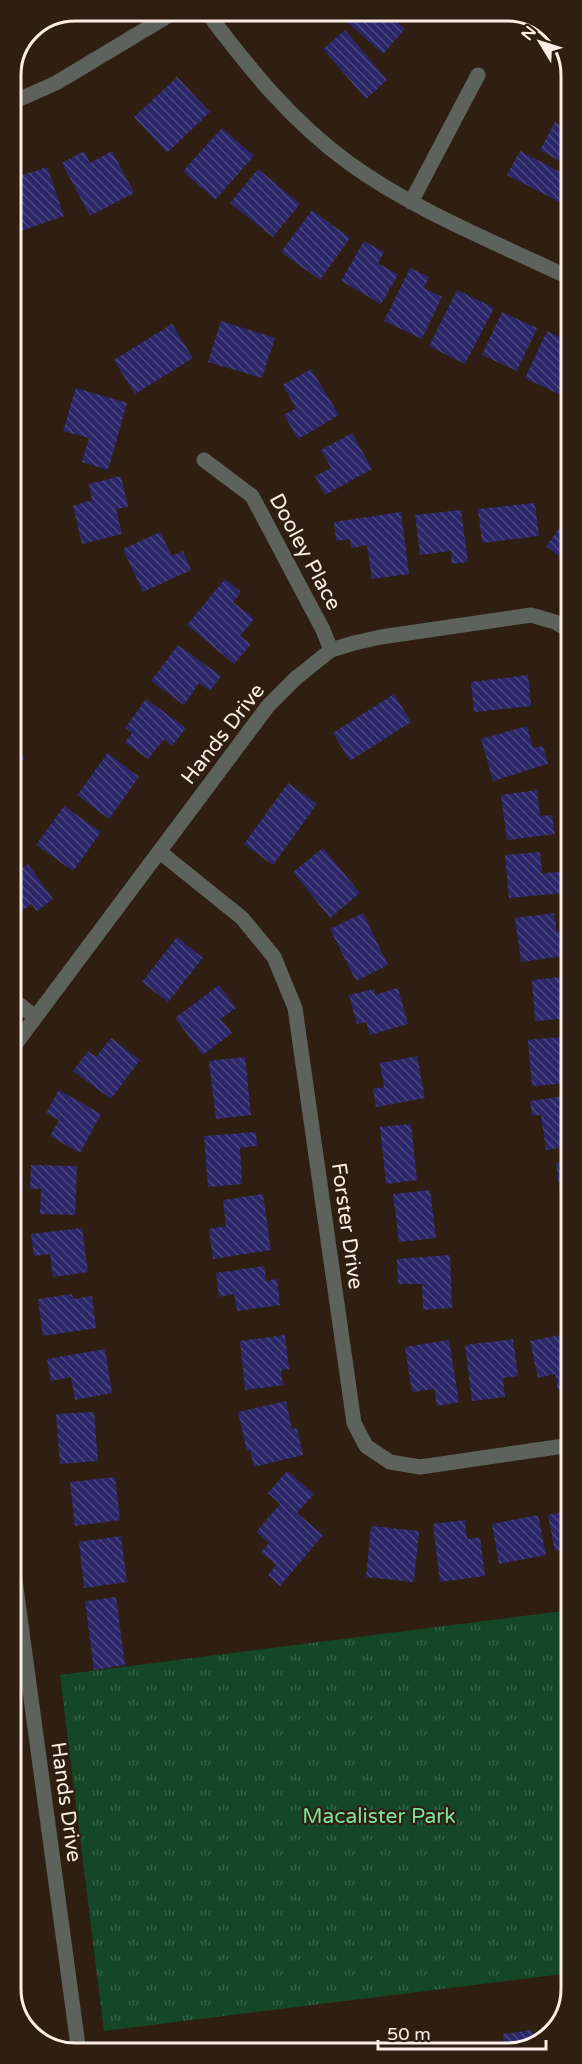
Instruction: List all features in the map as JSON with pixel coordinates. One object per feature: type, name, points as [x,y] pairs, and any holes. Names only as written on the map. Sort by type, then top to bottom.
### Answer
[{"type":"street","points":[[21,98],[57,83],[159,21]]},
{"type":"street","points":[[214,21],[268,90],[306,128],[349,163],[411,202],[561,274]]},
{"type":"street","points":[[411,202],[478,75]]},
{"type":"street","name":"Dooley Place","points":[[204,460],[252,496],[323,630],[331,650]]},
{"type":"street","name":"Hands Drive","points":[[21,1036],[268,706],[296,678],[331,650],[381,637],[531,615],[561,626]]},
{"type":"street","name":"Forster Drive","points":[[160,852],[242,918],[274,957],[295,1008],[354,1423],[366,1446],[390,1462],[420,1467],[561,1446]]},
{"type":"street","points":[[21,1006],[35,1017]]},
{"type":"street","name":"Hands Drive","points":[[21,1624],[78,2043]]},
{"type":"green space","name":"Macalister Park","points":[[561,1611],[561,1974],[104,2031],[60,1675]]},
{"type":"building","points":[[346,21],[396,21],[405,29],[383,54]]},
{"type":"building","points":[[345,30],[387,80],[366,99],[323,49]]},
{"type":"building","points":[[177,77],[210,112],[167,153],[134,117]]},
{"type":"building","points":[[555,122],[561,126],[561,162],[540,150]]},
{"type":"building","points":[[222,128],[254,156],[215,200],[183,171]]},
{"type":"building","points":[[84,151],[90,163],[112,151],[134,193],[90,216],[62,163]]},
{"type":"building","points":[[520,151],[561,172],[561,203],[507,175]]},
{"type":"building","points":[[47,167],[64,216],[21,231],[21,176]]},
{"type":"building","points":[[258,169],[300,204],[273,237],[230,203]]},
{"type":"building","points":[[312,210],[350,238],[320,280],[281,252]]},
{"type":"building","points":[[364,241],[384,252],[378,263],[398,275],[381,304],[341,281]]},
{"type":"building","points":[[410,268],[429,277],[424,288],[442,297],[422,339],[384,321]]},
{"type":"building","points":[[457,290],[494,308],[465,364],[429,346]]},
{"type":"building","points":[[502,312],[537,328],[517,371],[482,355]]},
{"type":"building","points":[[221,321],[275,338],[262,378],[208,362]]},
{"type":"building","points":[[172,324],[193,358],[135,394],[114,360]]},
{"type":"building","points":[[547,331],[561,338],[561,395],[525,378]]},
{"type":"building","points":[[311,369],[339,415],[298,439],[284,415],[296,408],[283,385]]},
{"type":"building","points":[[76,388],[127,403],[108,470],[82,462],[89,438],[63,431]]},
{"type":"building","points":[[352,433],[372,469],[325,495],[315,476],[331,468],[321,450]]},
{"type":"building","points":[[121,476],[128,507],[116,509],[122,534],[82,544],[73,506],[92,500],[89,484]]},
{"type":"building","points":[[535,503],[539,536],[482,543],[478,509]]},
{"type":"building","points":[[461,510],[468,562],[452,564],[451,551],[420,555],[415,515]]},
{"type":"building","points":[[401,512],[409,574],[372,579],[367,545],[351,548],[350,539],[336,541],[334,522]]},
{"type":"building","points":[[561,526],[561,557],[546,546]]},
{"type":"building","points":[[160,532],[172,556],[183,551],[191,570],[143,592],[123,549]]},
{"type":"building","points":[[225,579],[241,592],[233,602],[254,619],[240,636],[251,644],[234,664],[187,625]]},
{"type":"building","points":[[178,645],[221,676],[210,691],[199,683],[184,705],[151,681]]},
{"type":"building","points":[[528,675],[531,706],[474,712],[471,682]]},
{"type":"building","points":[[394,694],[411,722],[350,761],[333,733]]},
{"type":"building","points":[[146,699],[186,728],[172,746],[164,739],[148,759],[125,742],[132,733],[125,728]]},
{"type":"building","points":[[527,726],[533,748],[543,746],[548,764],[493,781],[481,739]]},
{"type":"building","points":[[108,753],[139,777],[109,819],[77,795]]},
{"type":"building","points":[[288,783],[317,804],[273,865],[244,844]]},
{"type":"building","points":[[537,790],[540,816],[552,815],[555,834],[507,840],[501,795]]},
{"type":"building","points":[[64,806],[101,832],[73,871],[36,845]]},
{"type":"building","points":[[323,848],[360,893],[330,918],[293,872]]},
{"type":"building","points":[[540,852],[542,873],[561,872],[561,893],[509,898],[505,855]]},
{"type":"building","points":[[28,864],[53,899],[37,911],[31,904],[21,912],[21,869]]},
{"type":"building","points":[[363,913],[388,965],[356,981],[330,929]]},
{"type":"building","points":[[554,913],[557,932],[561,931],[561,956],[521,962],[515,918]]},
{"type":"building","points":[[177,937],[203,958],[168,1002],[142,982]]},
{"type":"building","points":[[561,977],[561,1019],[535,1021],[532,980]]},
{"type":"building","points":[[219,985],[236,1008],[221,1019],[232,1033],[203,1055],[175,1018]]},
{"type":"building","points":[[398,988],[408,1024],[370,1035],[366,1022],[357,1024],[349,995],[374,989],[375,995]]},
{"type":"building","points":[[561,1037],[561,1084],[532,1086],[528,1040]]},
{"type":"building","points":[[111,1038],[140,1060],[111,1099],[73,1071],[88,1051],[96,1057]]},
{"type":"building","points":[[417,1056],[425,1098],[376,1107],[373,1089],[384,1087],[380,1063]]},
{"type":"building","points":[[245,1057],[251,1115],[216,1119],[209,1061]]},
{"type":"building","points":[[59,1090],[101,1114],[80,1153],[50,1136],[59,1120],[46,1113]]},
{"type":"building","points":[[561,1096],[561,1148],[546,1150],[541,1115],[532,1116],[530,1101]]},
{"type":"building","points":[[411,1124],[417,1180],[386,1184],[380,1127]]},
{"type":"building","points":[[256,1132],[257,1146],[240,1148],[242,1184],[208,1187],[204,1136]]},
{"type":"building","points":[[561,1162],[561,1202],[556,1163]]},
{"type":"building","points":[[31,1165],[77,1166],[75,1215],[40,1214],[41,1189],[30,1189]]},
{"type":"building","points":[[430,1190],[436,1238],[399,1242],[393,1194]]},
{"type":"building","points":[[263,1194],[271,1250],[213,1259],[209,1229],[226,1226],[223,1200]]},
{"type":"building","points":[[82,1228],[88,1272],[53,1277],[50,1254],[34,1256],[31,1234]]},
{"type":"building","points":[[450,1255],[452,1308],[423,1310],[422,1284],[398,1284],[397,1259]]},
{"type":"building","points":[[264,1266],[266,1281],[277,1279],[280,1305],[237,1311],[234,1294],[219,1297],[216,1273]]},
{"type":"building","points":[[72,1294],[73,1299],[92,1296],[96,1328],[43,1336],[38,1299]]},
{"type":"building","points":[[285,1335],[289,1369],[281,1370],[283,1385],[245,1390],[240,1341]]},
{"type":"building","points":[[561,1335],[561,1389],[558,1390],[555,1374],[538,1378],[530,1341]]},
{"type":"building","points":[[513,1339],[518,1376],[503,1378],[505,1397],[472,1401],[465,1345]]},
{"type":"building","points":[[449,1340],[459,1402],[437,1406],[434,1389],[412,1392],[405,1347]]},
{"type":"building","points":[[105,1349],[112,1393],[75,1400],[71,1377],[51,1381],[47,1359]]},
{"type":"building","points":[[286,1401],[292,1429],[297,1428],[303,1455],[254,1467],[250,1450],[247,1451],[238,1412]]},
{"type":"building","points":[[94,1412],[98,1461],[60,1464],[56,1414]]},
{"type":"building","points":[[287,1471],[314,1494],[297,1513],[323,1535],[280,1586],[268,1575],[276,1565],[261,1552],[269,1543],[256,1532],[280,1504],[268,1493]]},
{"type":"building","points":[[115,1477],[120,1520],[75,1526],[70,1482]]},
{"type":"building","points":[[561,1512],[561,1550],[555,1551],[548,1515]]},
{"type":"building","points":[[538,1515],[546,1555],[499,1564],[492,1524]]},
{"type":"building","points":[[465,1520],[467,1539],[480,1537],[485,1576],[440,1582],[433,1524]]},
{"type":"building","points":[[371,1526],[419,1531],[414,1582],[366,1577]]},
{"type":"building","points":[[121,1536],[127,1582],[84,1588],[79,1542]]},
{"type":"building","points":[[116,1597],[125,1665],[94,1670],[85,1601]]},
{"type":"building","points":[[532,2030],[533,2036],[518,2042],[504,2043],[503,2034]]}]
